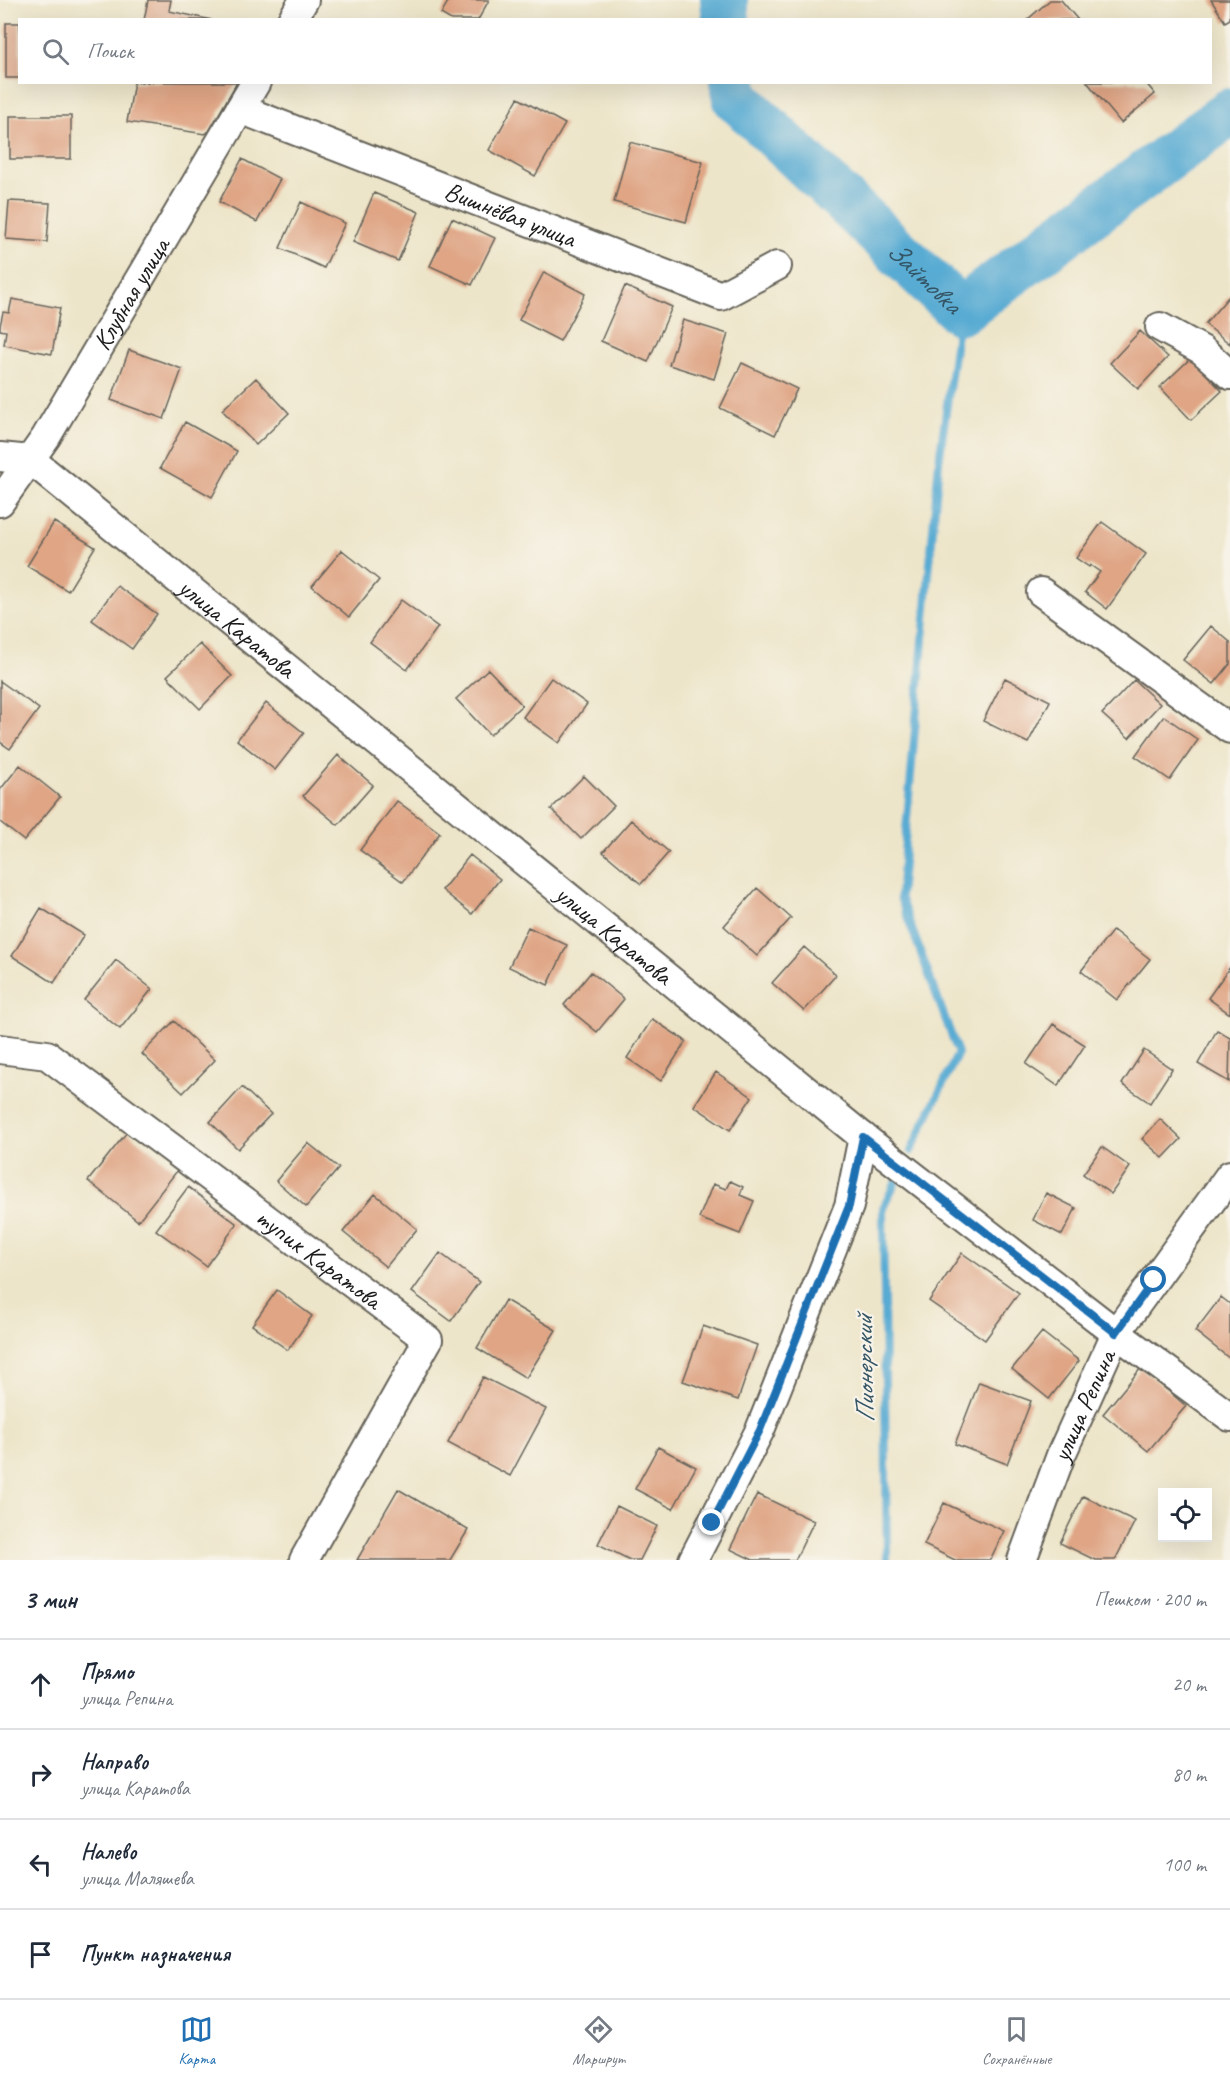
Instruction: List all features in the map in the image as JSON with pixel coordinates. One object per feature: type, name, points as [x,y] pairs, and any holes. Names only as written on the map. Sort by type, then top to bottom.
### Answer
[{"type":"street","points":[[293,18],[304,0]]},
{"type":"street","name":"Клубная улица","points":[[0,502],[31,460],[255,84]]},
{"type":"street","name":"Вишнёвая улица","points":[[240,109],[722,296],[777,266]]},
{"type":"street","points":[[1160,327],[1202,350],[1230,375]]},
{"type":"street","points":[[0,457],[31,460]]},
{"type":"street","name":"улица Каратова","points":[[31,460],[863,1137],[1116,1333],[1230,1417]]},
{"type":"street","points":[[1041,592],[1230,729]]},
{"type":"street","name":"тупик Каратова","points":[[0,1049],[47,1055],[428,1340],[304,1560]]},
{"type":"street","points":[[693,1560],[760,1430],[849,1206],[863,1137]]},
{"type":"street","name":"улица Репина","points":[[1023,1560],[1061,1455],[1116,1333],[1230,1175]]},
{"type":"building","points":[[148,0],[171,0],[169,11],[202,18],[144,18]]},
{"type":"building","points":[[449,0],[489,0],[479,18],[448,18],[441,14]]},
{"type":"building","points":[[1050,0],[1061,0],[1076,18],[1029,18]]},
{"type":"building","points":[[1211,0],[1230,0],[1230,19],[1225,22]]},
{"type":"building","points":[[6,23],[18,23],[18,78],[6,78]]},
{"type":"building","points":[[134,84],[236,84],[209,131],[205,134],[127,122]]},
{"type":"building","points":[[1089,84],[1147,84],[1155,94],[1121,123]]},
{"type":"building","points":[[518,98],[565,124],[535,176],[489,150]]},
{"type":"building","points":[[10,116],[71,116],[71,159],[10,159]]},
{"type":"building","points":[[630,142],[703,162],[686,222],[614,202]]},
{"type":"building","points":[[242,159],[280,179],[257,222],[219,202]]},
{"type":"building","points":[[374,193],[419,212],[398,261],[353,242]]},
{"type":"building","points":[[9,201],[50,203],[47,242],[6,239]]},
{"type":"building","points":[[301,202],[345,223],[324,268],[280,248]]},
{"type":"building","points":[[452,218],[495,238],[472,285],[430,266]]},
{"type":"building","points":[[544,272],[585,294],[560,341],[519,320]]},
{"type":"building","points":[[625,286],[672,307],[648,362],[601,341]]},
{"type":"building","points":[[1230,295],[1230,344],[1205,324]]},
{"type":"building","points":[[12,299],[60,308],[52,354],[4,345],[6,331],[0,330],[0,326],[3,312],[9,313]]},
{"type":"building","points":[[683,320],[728,334],[714,379],[669,365]]},
{"type":"building","points":[[1140,331],[1168,357],[1138,389],[1110,363]]},
{"type":"building","points":[[129,350],[182,369],[164,419],[111,400]]},
{"type":"building","points":[[1191,358],[1222,391],[1191,420],[1160,387]]},
{"type":"building","points":[[742,363],[797,389],[775,435],[720,408]]},
{"type":"building","points":[[256,378],[289,413],[256,445],[222,410]]},
{"type":"building","points":[[185,422],[237,451],[212,497],[160,468]]},
{"type":"building","points":[[54,522],[95,547],[68,591],[27,566]]},
{"type":"building","points":[[1102,522],[1146,554],[1107,609],[1085,592],[1100,572],[1076,558]]},
{"type":"building","points":[[342,550],[379,580],[349,617],[312,586]]},
{"type":"building","points":[[117,586],[157,614],[132,649],[92,620]]},
{"type":"building","points":[[401,600],[438,627],[407,670],[370,642]]},
{"type":"building","points":[[1211,626],[1230,642],[1230,664],[1214,684],[1183,660]]},
{"type":"building","points":[[200,644],[232,676],[200,709],[167,676]]},
{"type":"building","points":[[488,669],[522,705],[490,735],[456,699]]},
{"type":"building","points":[[551,678],[587,704],[559,743],[523,717]]},
{"type":"building","points":[[1005,678],[1050,701],[1028,743],[983,721]]},
{"type":"building","points":[[1134,680],[1160,704],[1129,738],[1102,714]]},
{"type":"building","points":[[0,681],[39,709],[10,749],[0,742]]},
{"type":"building","points":[[266,703],[304,733],[275,770],[237,740]]},
{"type":"building","points":[[1164,716],[1198,740],[1170,780],[1135,756]]},
{"type":"building","points":[[338,755],[373,785],[338,825],[303,796]]},
{"type":"building","points":[[20,765],[60,797],[24,841],[0,822],[0,790]]},
{"type":"building","points":[[584,776],[614,806],[581,839],[551,809]]},
{"type":"building","points":[[397,801],[440,833],[403,882],[360,850]]},
{"type":"building","points":[[631,820],[669,852],[641,884],[603,852]]},
{"type":"building","points":[[470,855],[500,879],[472,914],[442,890]]},
{"type":"building","points":[[757,888],[791,918],[757,956],[724,926]]},
{"type":"building","points":[[41,908],[84,935],[54,983],[12,956]]},
{"type":"building","points":[[528,927],[567,945],[548,985],[509,967]]},
{"type":"building","points":[[1113,930],[1150,959],[1117,1000],[1081,971]]},
{"type":"building","points":[[804,947],[836,975],[804,1011],[772,983]]},
{"type":"building","points":[[116,960],[152,989],[120,1029],[84,1000]]},
{"type":"building","points":[[1230,967],[1230,1014],[1208,998]]},
{"type":"building","points":[[591,972],[624,999],[597,1032],[564,1005]]},
{"type":"building","points":[[652,1019],[686,1041],[661,1081],[627,1058]]},
{"type":"building","points":[[174,1021],[215,1060],[183,1093],[142,1054]]},
{"type":"building","points":[[1053,1024],[1085,1045],[1058,1086],[1026,1064]]},
{"type":"building","points":[[1217,1030],[1230,1038],[1229,1082],[1198,1064]]},
{"type":"building","points":[[1144,1050],[1172,1069],[1150,1103],[1122,1084]]},
{"type":"building","points":[[716,1072],[752,1097],[730,1130],[694,1106]]},
{"type":"building","points":[[242,1087],[271,1114],[238,1149],[210,1122]]},
{"type":"building","points":[[1160,1119],[1181,1139],[1163,1158],[1142,1139]]},
{"type":"building","points":[[127,1132],[177,1171],[138,1221],[88,1181]]},
{"type":"building","points":[[308,1143],[339,1168],[306,1207],[276,1181]]},
{"type":"building","points":[[1102,1147],[1130,1167],[1111,1194],[1083,1174]]},
{"type":"building","points":[[730,1181],[743,1187],[740,1195],[754,1201],[740,1234],[699,1218],[713,1184],[726,1189]]},
{"type":"building","points":[[188,1187],[237,1224],[206,1266],[156,1230]]},
{"type":"building","points":[[1046,1193],[1076,1208],[1062,1235],[1033,1220]]},
{"type":"building","points":[[375,1194],[417,1229],[386,1267],[343,1232]]},
{"type":"building","points":[[440,1253],[479,1282],[451,1321],[412,1292]]},
{"type":"building","points":[[962,1253],[1019,1293],[985,1340],[929,1301]]},
{"type":"building","points":[[277,1290],[312,1316],[288,1350],[252,1325]]},
{"type":"building","points":[[1221,1297],[1230,1304],[1230,1359],[1195,1331]]},
{"type":"building","points":[[505,1300],[556,1330],[526,1378],[477,1348]]},
{"type":"building","points":[[703,1326],[757,1345],[738,1400],[683,1381]]},
{"type":"building","points":[[1042,1332],[1079,1361],[1049,1399],[1012,1369]]},
{"type":"building","points":[[1141,1368],[1186,1406],[1148,1451],[1103,1414]]},
{"type":"building","points":[[483,1377],[546,1409],[510,1476],[448,1443]]},
{"type":"building","points":[[979,1382],[1031,1401],[1007,1464],[955,1444]]},
{"type":"building","points":[[658,1447],[696,1467],[673,1509],[635,1489]]},
{"type":"building","points":[[398,1489],[468,1530],[450,1560],[357,1560]]},
{"type":"building","points":[[757,1494],[814,1521],[795,1560],[753,1560],[730,1549]]},
{"type":"building","points":[[1083,1496],[1135,1521],[1115,1560],[1095,1560],[1060,1543]]},
{"type":"building","points":[[944,1503],[1004,1531],[990,1560],[955,1560],[924,1545]]},
{"type":"building","points":[[617,1506],[657,1526],[640,1560],[630,1560],[598,1544]]},
{"type":"waterway","name":"Зайтовка","points":[[724,0],[726,18]]},
{"type":"waterway","name":"Зайтовка","points":[[734,84],[736,98],[960,311],[1230,112]]},
{"type":"waterway","points":[[911,1151],[958,1053],[900,897],[939,462],[960,311]]},
{"type":"waterway","name":"Пионерский","points":[[887,1560],[883,1208],[896,1181]]},
{"type":"route","points":[[712,1523],[760,1430],[849,1206],[863,1137],[1116,1333],[1154,1280]]}]
